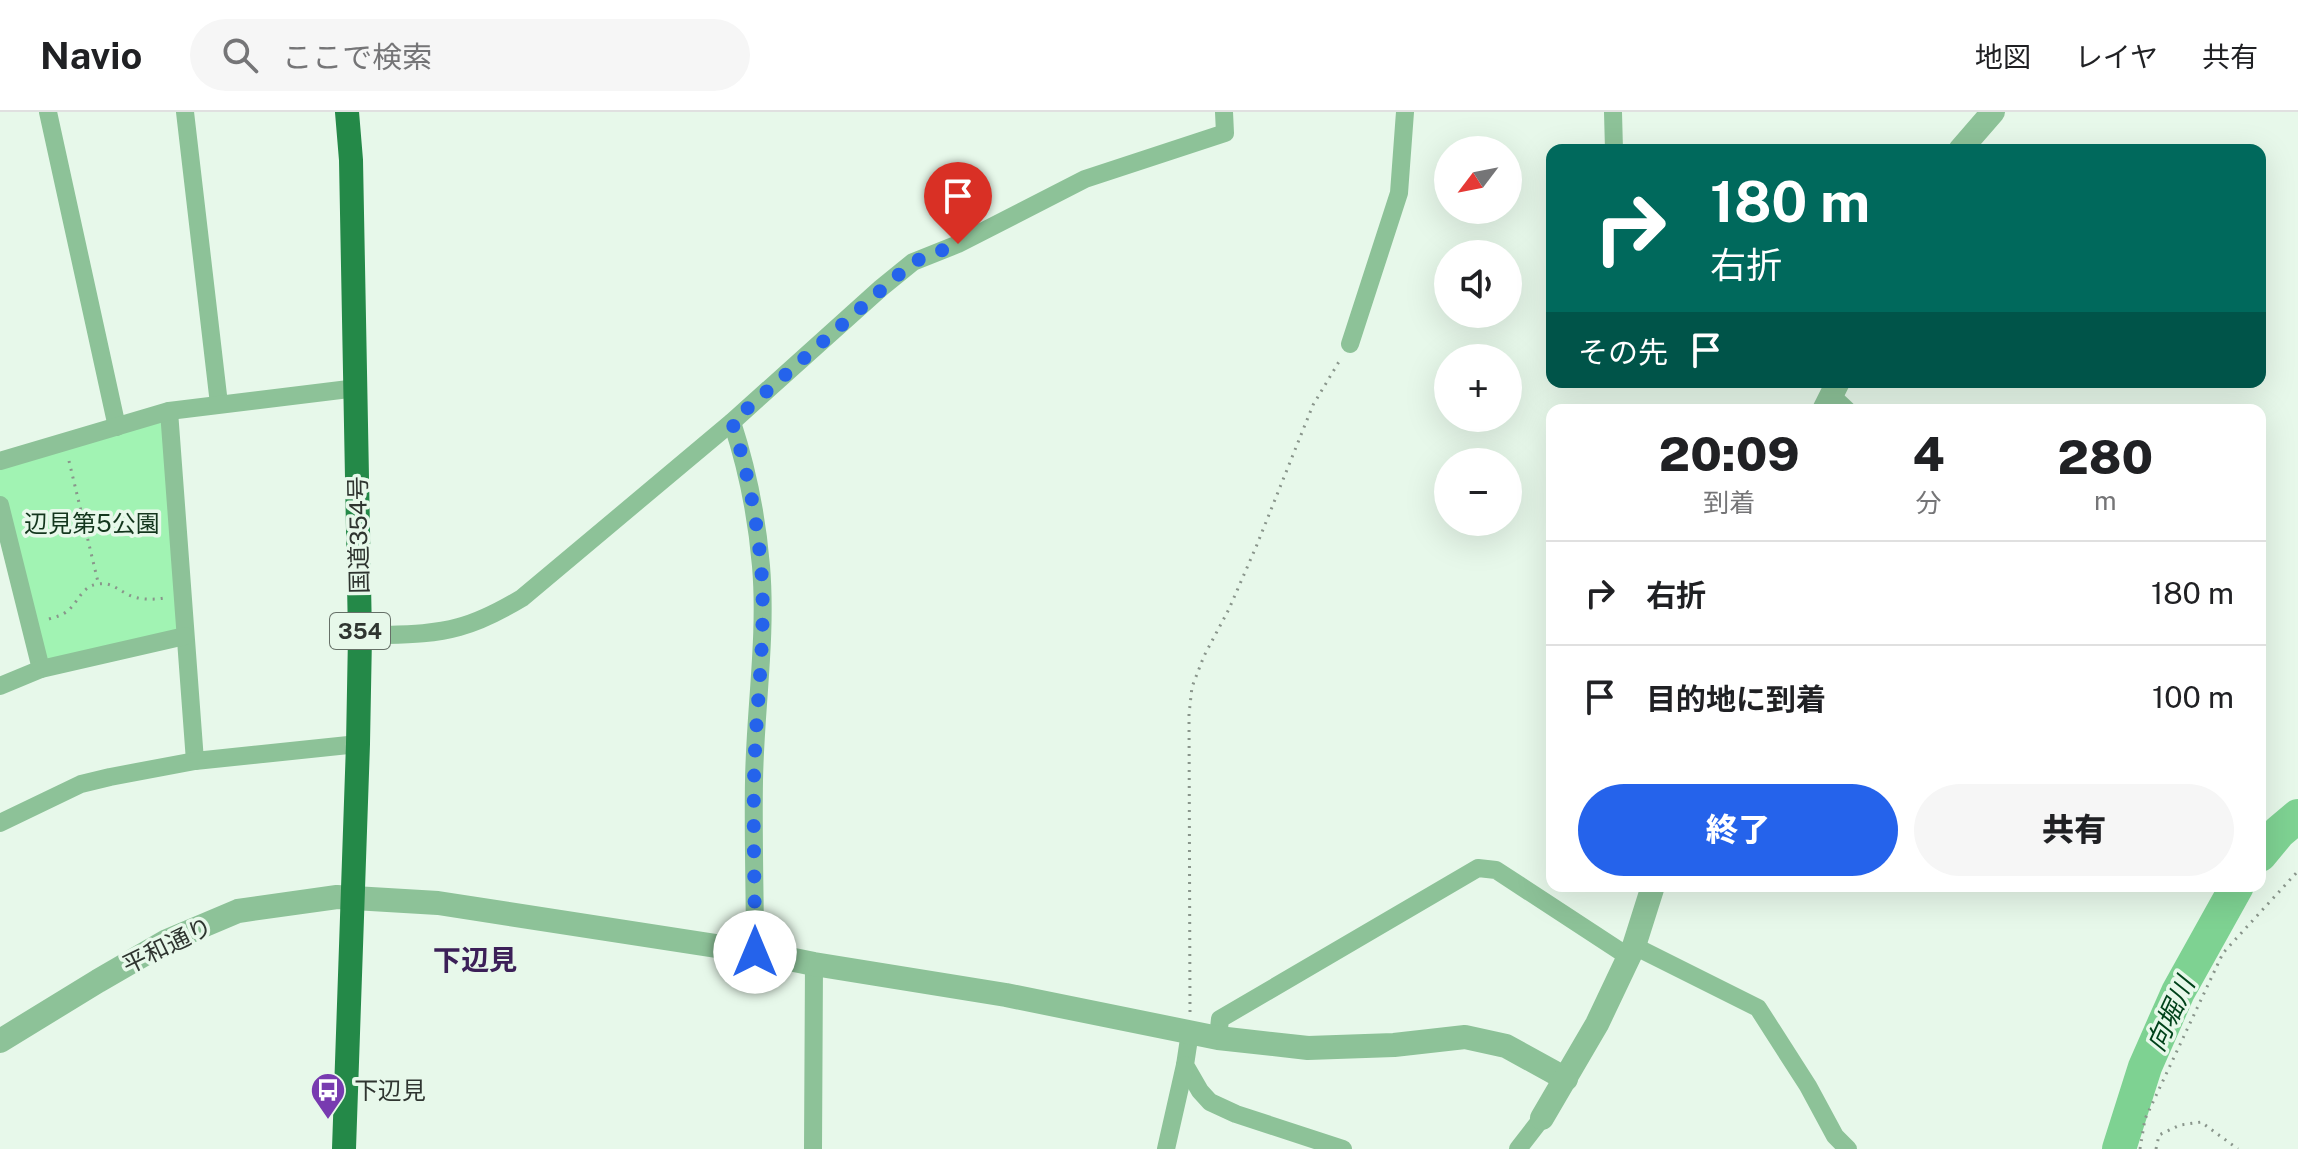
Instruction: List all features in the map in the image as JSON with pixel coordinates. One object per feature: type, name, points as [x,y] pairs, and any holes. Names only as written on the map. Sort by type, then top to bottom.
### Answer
[{"type":"highway","name":"国道354号","points":[[344,1149],[360,636],[357,388],[347,112]]},
{"type":"street","points":[[48,112],[117,427]]},
{"type":"street","points":[[185,112],[219,404]]},
{"type":"street","points":[[360,636],[459,627],[488,618],[522,598],[732,422],[913,262],[958,244],[1085,179],[1225,133],[1224,112]]},
{"type":"street","points":[[1350,344],[1399,193],[1405,112]]},
{"type":"street","points":[[1613,112],[1614,144]]},
{"type":"street","points":[[1964,144],[1987,113]]},
{"type":"street","points":[[0,461],[169,411],[357,388]]},
{"type":"street","points":[[169,411],[195,761]]},
{"type":"street","points":[[732,422],[751,498],[761,567],[754,780],[755,952]]},
{"type":"street","points":[[0,505],[41,669]]},
{"type":"street","points":[[0,686],[41,669],[185,636]]},
{"type":"street","points":[[0,823],[81,784],[195,761],[358,744]]},
{"type":"street","points":[[1218,1038],[1220,1019],[1478,868],[1496,870],[1632,951],[1758,1008],[1808,1086],[1835,1136],[1848,1149]]},
{"type":"street","points":[[1518,1149],[1542,1118],[1597,1024],[1632,951],[1651,892]]},
{"type":"street","name":"平和通り","points":[[0,1041],[167,941],[238,911],[337,897],[438,903],[755,952],[1006,995],[1218,1038],[1308,1048],[1394,1045],[1465,1037],[1506,1046],[1566,1079]]},
{"type":"street","points":[[813,1149],[814,964]]},
{"type":"street","points":[[1166,1149],[1190,1032]]},
{"type":"street","points":[[1185,1065],[1210,1102],[1236,1114],[1343,1149]]},
{"type":"path","points":[[1190,1032],[1189,728],[1192,687],[1256,547],[1313,405],[1350,344]]},
{"type":"path","points":[[65,442],[98,584]]},
{"type":"path","points":[[29,623],[64,614],[90,586],[98,584],[116,586],[128,595],[148,599],[182,594]]},
{"type":"path","points":[[2140,1149],[2145,1119],[2223,953],[2298,871]]},
{"type":"path","points":[[2156,1149],[2159,1135],[2180,1125],[2201,1122],[2238,1149]]},
{"type":"green space","name":"辺見第5公園","points":[[169,411],[185,636],[41,669],[0,505],[0,461]]},
{"type":"waterway","name":"向堀川","points":[[2266,848],[2298,816]]},
{"type":"waterway","name":"向堀川","points":[[2119,1149],[2145,1067],[2178,992],[2234,892]]},
{"type":"place","name":"下辺見","points":[[328,1121]]},
{"type":"district","name":"下辺見","points":[[475,959]]},
{"type":"route","points":[[755,952],[754,780],[761,567],[751,498],[732,422],[913,262],[958,244]]}]
